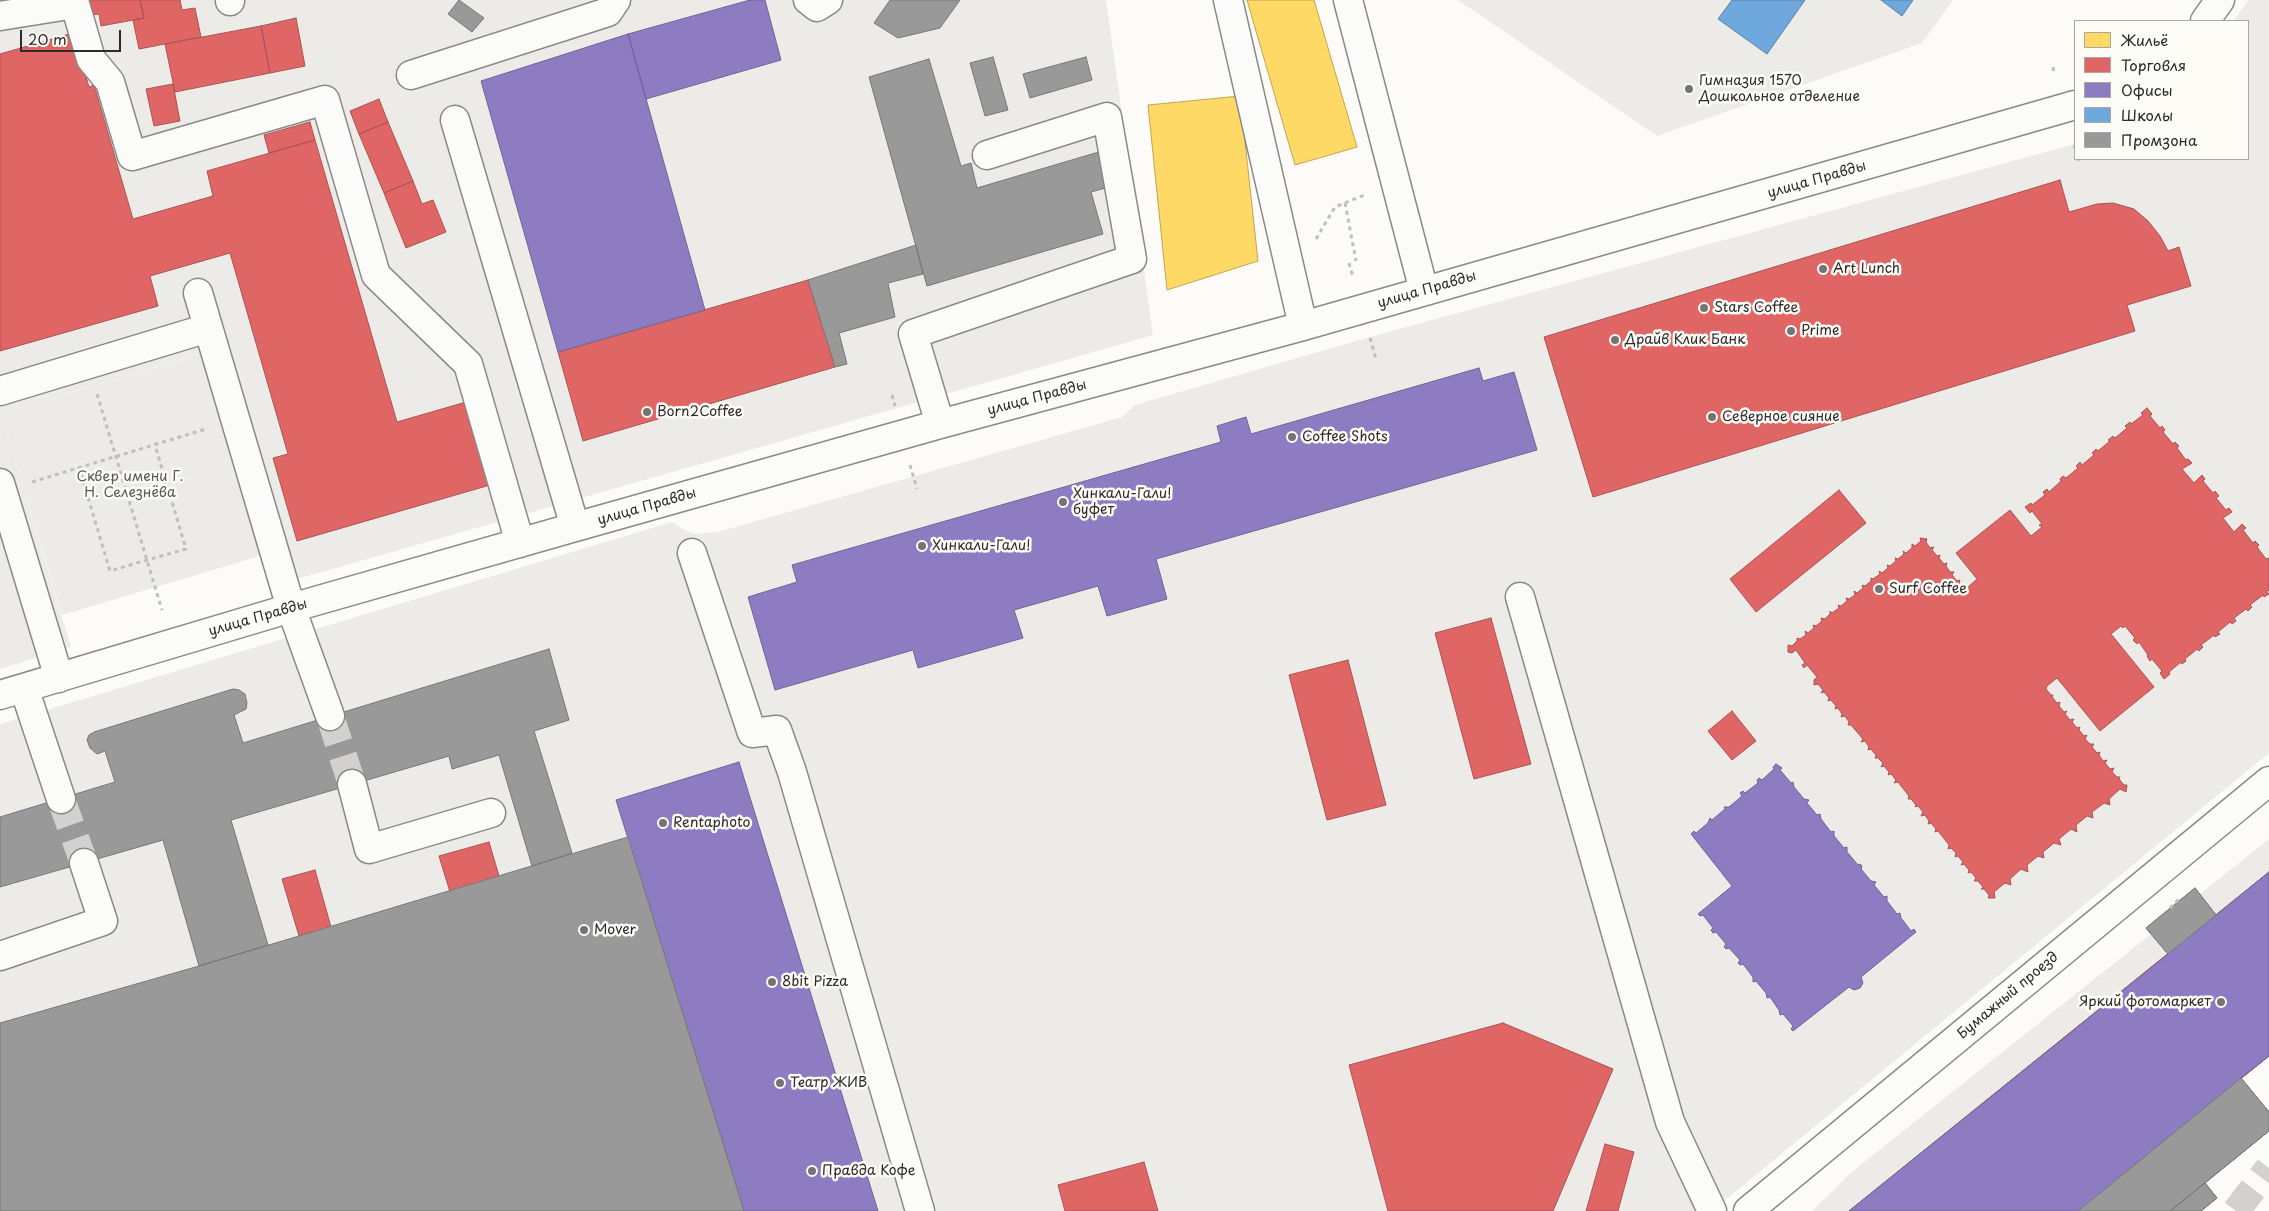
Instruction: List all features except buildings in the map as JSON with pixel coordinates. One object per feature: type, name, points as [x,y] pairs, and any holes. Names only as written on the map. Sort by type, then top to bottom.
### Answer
[{"type":"street","points":[[411,75],[608,12],[616,0]]},
{"type":"street","points":[[808,0],[817,7],[828,0]]},
{"type":"street","points":[[1228,0],[1303,326]]},
{"type":"street","points":[[1348,0],[1424,292]]},
{"type":"street","points":[[2206,20],[2220,0]]},
{"type":"street","points":[[0,16],[75,2],[91,60],[110,82],[132,156],[325,100],[376,275],[468,364],[520,543]]},
{"type":"street","name":"улица Правды","points":[[12,691],[291,608],[575,527],[940,424],[1424,292],[2074,105]]},
{"type":"street","points":[[940,424],[913,334],[1132,259],[1107,116],[987,155]]},
{"type":"street","points":[[455,120],[575,527]]},
{"type":"street","points":[[198,293],[291,608],[330,716]]},
{"type":"street","points":[[0,391],[208,328]]},
{"type":"street","points":[[11,484],[59,678]]},
{"type":"street","points":[[692,553],[752,733],[776,730],[792,772],[920,1211]]},
{"type":"street","points":[[1520,597],[1670,1122],[1712,1211]]},
{"type":"street","points":[[12,691],[62,798]]},
{"type":"street","name":"Бумажный проезд","points":[[1748,1211],[2269,781]]},
{"type":"street","points":[[352,784],[369,848],[491,813]]},
{"type":"street","points":[[0,956],[103,921],[84,863]]},
{"type":"path","points":[[2053,67],[2054,75]]},
{"type":"path","points":[[1292,278],[1335,207],[1395,183]]},
{"type":"path","points":[[1345,203],[1356,261]]},
{"type":"path","points":[[1349,263],[1353,277]]},
{"type":"path","points":[[1370,337],[1376,359]]},
{"type":"path","points":[[95,386],[162,610]]},
{"type":"path","points":[[11,484],[116,457],[211,428]]},
{"type":"path","points":[[79,467],[110,571],[186,548],[155,445]]},
{"type":"path","points":[[2170,908],[2182,896]]},
{"type":"shaded area","points":[[0,0],[1106,0],[1153,335],[269,587],[198,354],[1,414],[71,647],[0,669]]},
{"type":"shaded area","name":"Гимназия 1570 Дошкольное отделение","points":[[1458,0],[1953,0],[1922,43],[1657,136]]},
{"type":"shaded area","points":[[2249,0],[2269,0],[2269,753],[1712,1211],[0,1211],[0,724],[672,522],[684,530],[695,534],[718,532],[1122,417],[1135,405],[1370,337],[2074,144],[2074,160],[2249,160],[2249,20],[2234,20]]},
{"type":"green space","name":"Сквер имени Г. Н. Селезнёва","points":[[199,354],[260,556],[62,615],[1,414]]},
{"type":"green space","points":[[16,756],[25,786],[0,793],[0,761]]},
{"type":"green space","points":[[2269,839],[2269,872],[2216,915],[2200,894]]},
{"type":"green space","points":[[2151,934],[2168,954],[1849,1211],[1812,1211],[1853,1171]]},
{"type":"tunnel","points":[[330,716],[352,784]]},
{"type":"tunnel","points":[[61,799],[84,863]]},
{"type":"tunnel","points":[[2236,1211],[2269,1168]]},
{"type":"place","name":"Гимназия 1570 Дошкольное отделение","points":[[1689,89]]},
{"type":"place","name":"Art Lunch","points":[[1823,269]]},
{"type":"place","name":"Stars Coffee","points":[[1704,308]]},
{"type":"place","name":"Prime","points":[[1791,331]]},
{"type":"place","name":"Драйв Клик Банк","points":[[1615,340]]},
{"type":"place","name":"Born2Coffee","points":[[647,412]]},
{"type":"place","name":"Северное сияние","points":[[1712,417]]},
{"type":"place","name":"Coffee Shots","points":[[1292,437]]},
{"type":"place","name":"Хинкали-Гали! буфет","points":[[1063,502]]},
{"type":"place","name":"Хинкали-Гали!","points":[[922,546]]},
{"type":"place","name":"Surf Coffee","points":[[1879,589]]},
{"type":"place","name":"Rentaphoto","points":[[663,823]]},
{"type":"place","name":"Mover","points":[[584,930]]},
{"type":"place","name":"8bit Pizza","points":[[772,982]]},
{"type":"place","name":"Яркий фотомаркет","points":[[2221,1002]]},
{"type":"place","name":"Театр ЖИВ","points":[[780,1083]]},
{"type":"place","name":"Правда Кофе","points":[[812,1171]]}]
